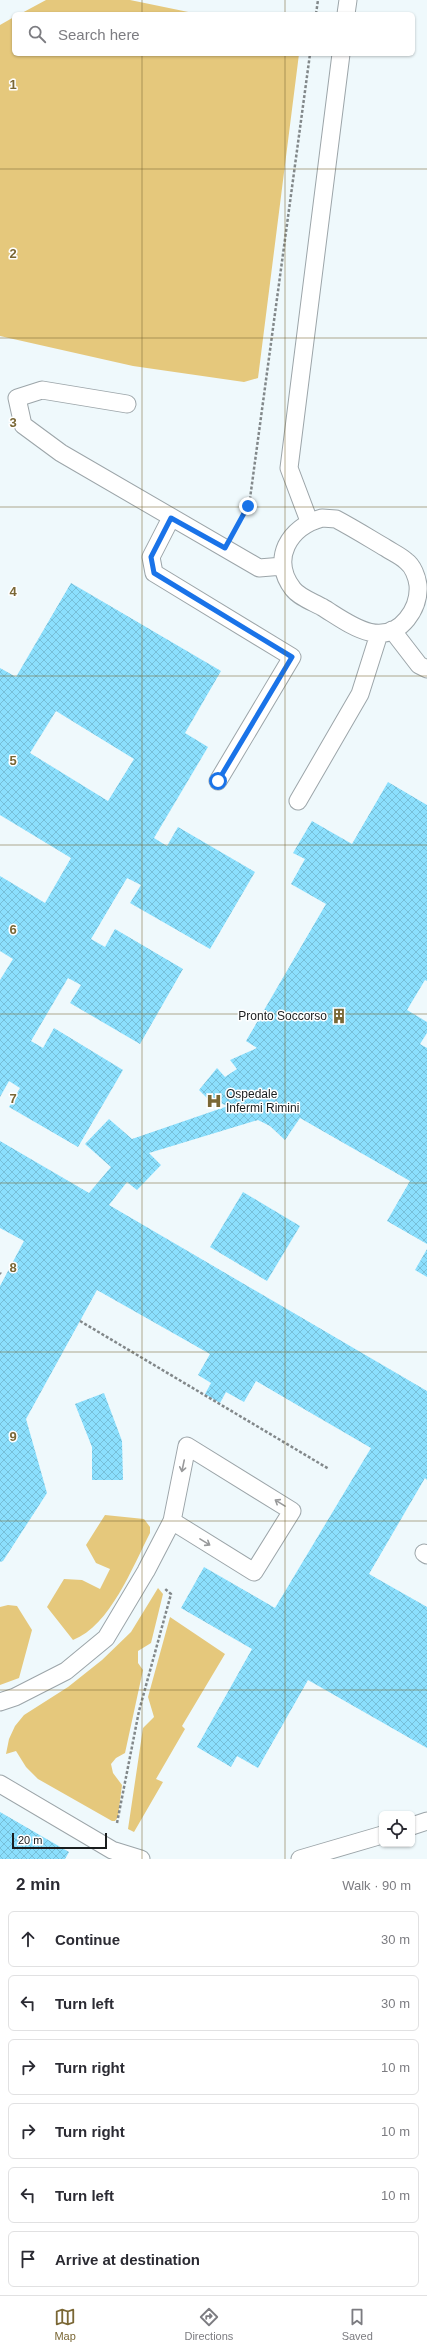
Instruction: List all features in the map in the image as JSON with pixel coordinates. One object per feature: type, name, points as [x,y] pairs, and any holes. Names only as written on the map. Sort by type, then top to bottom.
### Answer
[{"type":"lane","points":[[346,12],[348,0]]},
{"type":"lane","points":[[309,521],[289,468],[341,56]]},
{"type":"lane","points":[[127,404],[42,390],[17,398],[24,425],[61,453],[259,568],[283,566]]},
{"type":"lane","points":[[171,518],[151,557],[154,573],[292,657],[218,781]]},
{"type":"lane","points":[[322,518],[336,518],[407,561],[414,572],[422,600],[404,622],[386,632],[366,633],[295,591],[287,580],[283,566],[284,552],[289,539],[298,529],[309,521],[322,518]]},
{"type":"lane","points":[[386,632],[419,665],[427,669]]},
{"type":"lane","points":[[298,800],[360,694],[386,632]]},
{"type":"lane","points":[[0,1702],[15,1697],[66,1671],[106,1638],[146,1572],[172,1521],[187,1446],[292,1511],[254,1572],[172,1521]]},
{"type":"lane","points":[[0,1784],[112,1850],[141,1859]]},
{"type":"lane","points":[[415,1825],[427,1821]]},
{"type":"lane","points":[[300,1859],[379,1836]]},
{"type":"path","points":[[316,12],[318,0]]},
{"type":"path","points":[[225,548],[248,506],[310,56]]},
{"type":"path","points":[[80,1321],[329,1469]]},
{"type":"path","points":[[112,1850],[139,1711],[171,1594],[146,1572]]},
{"type":"shaded area","points":[[46,0],[130,0],[188,12],[24,12]]},
{"type":"shaded area","points":[[12,18],[12,56],[299,56],[258,378],[244,382],[133,366],[0,336],[0,25]]},
{"type":"shaded area","points":[[105,1515],[144,1519],[150,1527],[150,1533],[128,1578],[109,1609],[86,1633],[73,1640],[47,1607],[64,1579],[82,1580],[100,1589],[110,1569],[96,1563],[86,1545]]},
{"type":"shaded area","points":[[158,1588],[163,1594],[151,1643],[138,1651],[138,1663],[143,1670],[125,1753],[116,1758],[111,1764],[113,1773],[122,1785],[118,1817],[115,1821],[112,1821],[38,1779],[26,1767],[16,1751],[6,1754],[9,1739],[15,1726],[24,1715],[68,1687],[102,1660],[131,1632]]},
{"type":"shaded area","points":[[8,1605],[17,1606],[32,1630],[19,1678],[0,1685],[0,1607]]},
{"type":"shaded area","points":[[170,1617],[225,1654],[182,1726],[185,1729],[156,1779],[163,1782],[134,1832],[128,1829],[143,1728],[154,1717],[148,1697]]},
{"type":"building","points":[[71,583],[221,671],[185,733],[208,747],[154,838],[167,846],[178,827],[255,872],[210,949],[130,903],[141,885],[127,878],[91,939],[105,947],[115,929],[183,969],[140,1044],[70,1003],[81,985],[68,978],[31,1041],[43,1048],[54,1028],[123,1070],[78,1147],[9,1107],[20,1088],[9,1081],[0,1097],[0,980],[13,959],[0,951],[0,876],[45,903],[71,858],[0,815],[0,668],[16,677]],"holes":[[[56,711],[134,759],[108,801],[30,753]]]},
{"type":"building","points":[[388,782],[427,805],[427,981],[425,980],[407,1010],[427,1022],[427,1033],[420,1044],[427,1048],[427,1244],[387,1221],[410,1181],[300,1118],[285,1140],[270,1126],[258,1120],[149,1153],[161,1165],[137,1190],[127,1182],[109,1205],[427,1391],[427,1480],[425,1478],[369,1574],[427,1607],[427,1748],[308,1680],[258,1768],[237,1756],[231,1767],[197,1747],[252,1649],[181,1608],[204,1567],[275,1608],[371,1448],[256,1381],[244,1402],[226,1392],[220,1403],[205,1394],[211,1383],[198,1375],[210,1354],[97,1290],[26,1419],[47,1493],[3,1561],[0,1562],[0,1286],[24,1241],[0,1228],[0,1141],[89,1193],[111,1167],[85,1144],[109,1119],[132,1139],[228,1106],[207,1098],[199,1090],[217,1068],[225,1077],[237,1069],[230,1060],[257,1048],[246,1041],[326,904],[291,884],[305,859],[293,853],[312,821],[352,844]]},
{"type":"building","points":[[243,1192],[300,1226],[267,1281],[210,1247]]},
{"type":"building","points":[[427,1249],[427,1277],[415,1270]]},
{"type":"building","points":[[104,1393],[122,1441],[123,1480],[92,1480],[92,1447],[75,1404]]},
{"type":"building","points":[[0,1812],[69,1852],[65,1859],[0,1859]]},
{"type":"place","name":"Pronto Soccorso","points":[[339,1016]]},
{"type":"place","name":"Ospedale Infermi Rimini","points":[[214,1101]]},
{"type":"route","points":[[218,781],[292,657],[154,573],[151,557],[171,518],[225,548],[248,506]]}]
